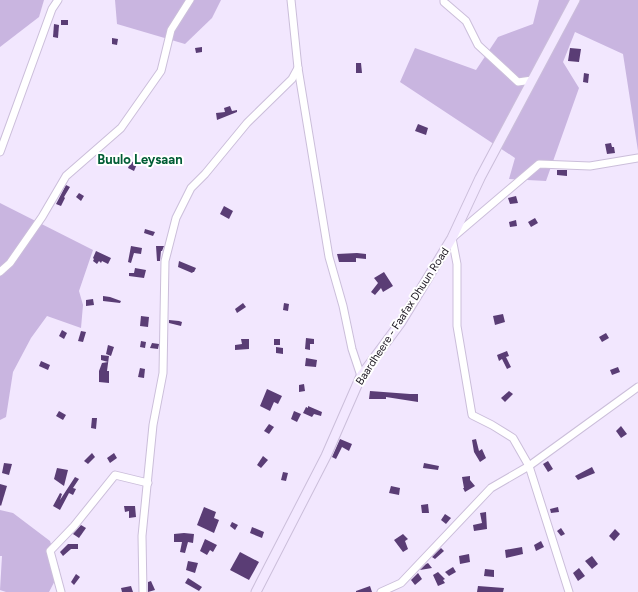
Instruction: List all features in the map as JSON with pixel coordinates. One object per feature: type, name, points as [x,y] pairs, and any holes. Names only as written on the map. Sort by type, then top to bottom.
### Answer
[{"type":"main road","name":"Baardheere - Faafax Dhuun Road","points":[[256,592],[326,456],[361,376],[401,322],[452,238],[480,178],[574,0]]},
{"type":"street","points":[[0,152],[52,9],[58,0]]},
{"type":"street","points":[[0,272],[10,263],[42,217],[66,176],[121,128],[161,71],[171,30],[190,0]]},
{"type":"street","points":[[291,0],[298,68],[329,257],[343,306],[352,349],[361,376]]},
{"type":"street","points":[[444,0],[444,2],[466,21],[478,45],[518,82],[532,80]]},
{"type":"street","points":[[143,592],[142,536],[153,425],[164,374],[165,261],[176,218],[191,188],[205,174],[247,123],[292,79],[298,68]]},
{"type":"street","points":[[569,592],[529,466],[513,438],[472,415],[456,326],[457,264],[452,238],[539,164],[590,166],[638,158]]},
{"type":"street","points":[[381,592],[401,583],[491,488],[529,466],[638,388]]},
{"type":"street","points":[[61,592],[50,551],[74,526],[115,475],[148,483]]},
{"type":"shaded area","points":[[0,0],[44,0],[39,17],[0,47]]},
{"type":"shaded area","points":[[115,0],[221,0],[212,18],[185,44],[117,24]]},
{"type":"shaded area","points":[[539,0],[638,0],[638,151],[623,54],[575,32],[563,62],[579,88],[546,181],[509,179],[515,158],[400,82],[415,48],[476,70],[498,37],[533,24]]},
{"type":"shaded area","points":[[0,203],[93,250],[79,291],[83,305],[81,328],[47,316],[31,338],[13,372],[6,417],[0,420]]},
{"type":"shaded area","points":[[0,510],[13,513],[50,541],[60,571],[49,592],[6,592],[0,590],[2,556],[0,556]]},
{"type":"building","points":[[61,20],[68,20],[68,25],[61,25]]},
{"type":"building","points":[[54,24],[59,25],[58,38],[53,37]]},
{"type":"building","points":[[112,38],[118,39],[117,45],[112,44]]},
{"type":"building","points":[[202,47],[202,52],[196,53],[195,48]]},
{"type":"building","points":[[570,48],[581,49],[579,62],[568,61]]},
{"type":"building","points":[[356,63],[361,63],[362,73],[356,73]]},
{"type":"building","points":[[584,73],[589,74],[588,83],[583,82]]},
{"type":"building","points":[[230,106],[232,111],[237,110],[237,112],[217,120],[216,113],[225,112],[224,108]]},
{"type":"building","points":[[418,124],[428,128],[426,135],[415,131]]},
{"type":"building","points":[[611,143],[612,147],[614,147],[615,153],[607,154],[605,144]]},
{"type":"building","points":[[131,161],[137,164],[134,171],[128,168]]},
{"type":"building","points":[[557,170],[567,170],[567,176],[557,175]]},
{"type":"building","points":[[66,185],[70,187],[61,206],[56,204]]},
{"type":"building","points":[[79,193],[84,196],[81,201],[76,197]]},
{"type":"building","points":[[516,196],[518,203],[510,204],[508,198]]},
{"type":"building","points":[[224,206],[233,211],[229,219],[220,214]]},
{"type":"building","points":[[535,218],[538,223],[531,227],[528,222]]},
{"type":"building","points":[[516,220],[517,226],[510,227],[509,222]]},
{"type":"building","points":[[145,229],[155,232],[153,236],[144,233]]},
{"type":"building","points":[[131,246],[142,248],[141,254],[134,253],[131,263],[128,262]]},
{"type":"building","points":[[156,246],[164,246],[161,251],[160,261],[157,261]]},
{"type":"building","points":[[96,251],[111,258],[108,264],[102,261],[101,263],[99,261],[97,264],[93,261]]},
{"type":"building","points":[[337,254],[366,254],[366,259],[356,258],[356,262],[339,262]]},
{"type":"building","points":[[179,261],[196,268],[194,272],[192,273],[178,267]]},
{"type":"building","points":[[135,268],[146,270],[144,278],[129,276],[129,273],[134,273]]},
{"type":"building","points":[[384,272],[393,286],[383,292],[381,288],[375,295],[371,292],[378,283],[374,278]]},
{"type":"building","points":[[103,296],[121,301],[120,303],[103,301]]},
{"type":"building","points":[[93,299],[94,305],[86,306],[86,300]]},
{"type":"building","points":[[243,303],[246,307],[237,313],[235,309]]},
{"type":"building","points":[[284,303],[289,304],[288,311],[283,310]]},
{"type":"building","points":[[503,314],[505,322],[495,325],[493,316]]},
{"type":"building","points":[[141,316],[149,317],[148,327],[140,326]]},
{"type":"building","points":[[169,320],[182,322],[181,326],[169,323]]},
{"type":"building","points":[[62,330],[67,333],[64,339],[59,336]]},
{"type":"building","points":[[81,331],[86,332],[83,342],[78,341]]},
{"type":"building","points":[[606,333],[609,338],[602,342],[599,337]]},
{"type":"building","points":[[306,338],[314,339],[314,344],[310,344],[310,350],[305,349]]},
{"type":"building","points":[[241,339],[249,339],[249,349],[235,350],[235,345],[242,344]]},
{"type":"building","points":[[274,339],[280,339],[280,345],[274,345]]},
{"type":"building","points":[[141,341],[146,342],[145,348],[140,347]]},
{"type":"building","points":[[152,343],[159,344],[158,349],[150,348]]},
{"type":"building","points":[[108,345],[114,347],[111,356],[106,354]]},
{"type":"building","points":[[276,347],[283,348],[283,354],[276,353]]},
{"type":"building","points":[[507,351],[509,356],[506,357],[511,367],[507,369],[502,359],[499,361],[497,355]]},
{"type":"building","points":[[101,355],[109,356],[107,371],[109,371],[109,383],[99,382],[99,371],[102,363],[108,362],[101,360]]},
{"type":"building","points":[[306,358],[317,360],[316,367],[305,366]]},
{"type":"building","points":[[41,361],[50,365],[48,370],[39,366]]},
{"type":"building","points":[[618,367],[620,372],[612,375],[610,370]]},
{"type":"building","points":[[140,368],[145,369],[144,378],[138,377]]},
{"type":"building","points":[[304,384],[305,391],[299,392],[299,385]]},
{"type":"building","points":[[267,389],[282,396],[278,404],[274,402],[270,411],[260,406]]},
{"type":"building","points":[[370,391],[418,394],[418,402],[386,397],[386,399],[369,399]]},
{"type":"building","points":[[509,391],[513,394],[505,402],[501,398]]},
{"type":"building","points":[[308,406],[322,412],[321,416],[314,414],[312,417],[303,413]]},
{"type":"building","points":[[59,411],[66,415],[63,420],[56,416]]},
{"type":"building","points":[[294,411],[301,414],[297,422],[291,419]]},
{"type":"building","points":[[92,418],[97,418],[96,429],[91,428]]},
{"type":"building","points":[[269,424],[274,427],[269,434],[264,431]]},
{"type":"building","points":[[621,426],[627,434],[621,438],[616,431]]},
{"type":"building","points":[[340,439],[352,444],[349,451],[342,447],[336,459],[332,457]]},
{"type":"building","points":[[476,439],[479,451],[482,449],[486,458],[480,462],[474,452],[472,440]]},
{"type":"building","points":[[92,453],[95,457],[88,464],[84,461]]},
{"type":"building","points":[[114,453],[117,458],[110,463],[107,458]]},
{"type":"building","points":[[263,456],[268,460],[261,468],[257,465]]},
{"type":"building","points":[[548,461],[553,469],[548,472],[543,464]]},
{"type":"building","points":[[4,463],[12,464],[9,475],[2,473]]},
{"type":"building","points":[[424,463],[439,466],[438,470],[423,468]]},
{"type":"building","points":[[592,467],[595,473],[578,480],[575,476]]},
{"type":"building","points":[[57,468],[68,470],[64,486],[54,479]]},
{"type":"building","points":[[283,472],[288,473],[286,481],[281,480]]},
{"type":"building","points":[[470,476],[470,480],[475,486],[465,492],[462,477]]},
{"type":"building","points":[[75,477],[79,479],[73,488],[76,489],[73,495],[69,493],[60,510],[53,506],[60,493],[62,494],[60,500]]},
{"type":"building","points":[[0,484],[7,486],[1,506],[0,505]]},
{"type":"building","points":[[391,486],[400,488],[399,495],[389,493]]},
{"type":"building","points":[[428,504],[429,513],[422,513],[421,505]]},
{"type":"building","points":[[124,506],[135,506],[136,517],[129,518],[129,511],[125,512]]},
{"type":"building","points":[[204,507],[216,512],[214,518],[219,520],[214,533],[197,525]]},
{"type":"building","points":[[558,507],[559,512],[551,513],[550,509]]},
{"type":"building","points":[[486,512],[487,529],[474,531],[473,525],[482,523],[480,513]]},
{"type":"building","points":[[445,514],[451,518],[446,524],[441,520]]},
{"type":"building","points":[[232,522],[238,525],[235,530],[230,526]]},
{"type":"building","points":[[81,525],[86,528],[79,538],[73,534]]},
{"type":"building","points":[[252,527],[264,532],[262,538],[250,533]]},
{"type":"building","points":[[561,528],[565,534],[561,536],[557,531]]},
{"type":"building","points":[[615,529],[620,534],[614,541],[609,536]]},
{"type":"building","points":[[174,534],[194,534],[193,543],[188,542],[185,553],[180,552],[182,542],[174,542]]},
{"type":"building","points":[[403,534],[408,539],[405,541],[408,549],[403,552],[394,540]]},
{"type":"building","points":[[205,539],[217,545],[213,552],[210,550],[207,555],[200,551]]},
{"type":"building","points":[[541,541],[544,547],[536,551],[534,545]]},
{"type":"building","points":[[68,544],[78,544],[78,549],[71,549],[63,556],[60,552]]},
{"type":"building","points":[[522,547],[523,554],[506,558],[505,550]]},
{"type":"building","points":[[441,548],[444,551],[435,559],[432,557]]},
{"type":"building","points":[[240,552],[259,562],[249,580],[230,570]]},
{"type":"building","points":[[469,554],[470,562],[460,564],[459,556]]},
{"type":"building","points":[[592,556],[598,564],[592,569],[585,561]]},
{"type":"building","points":[[188,561],[198,563],[195,573],[186,570]]},
{"type":"building","points":[[428,563],[432,568],[420,570],[426,564]]},
{"type":"building","points":[[453,567],[456,572],[449,576],[445,572]]},
{"type":"building","points":[[579,568],[585,576],[578,581],[573,573]]},
{"type":"building","points":[[485,569],[494,570],[494,577],[484,576]]},
{"type":"building","points":[[438,572],[445,579],[443,580],[445,583],[438,586],[433,575]]},
{"type":"building","points":[[418,573],[422,579],[415,585],[411,580]]},
{"type":"building","points":[[76,574],[80,577],[74,585],[71,582]]},
{"type":"building","points":[[188,578],[202,587],[199,591],[185,583]]},
{"type":"building","points":[[151,581],[155,590],[148,592],[148,582]]},
{"type":"building","points":[[131,586],[133,592],[122,592],[121,588]]},
{"type":"building","points":[[370,586],[372,592],[356,592],[356,591]]},
{"type":"building","points":[[478,586],[504,588],[503,592],[477,592]]},
{"type":"district","name":"Buulo Leysaan","points":[[140,159]]}]
